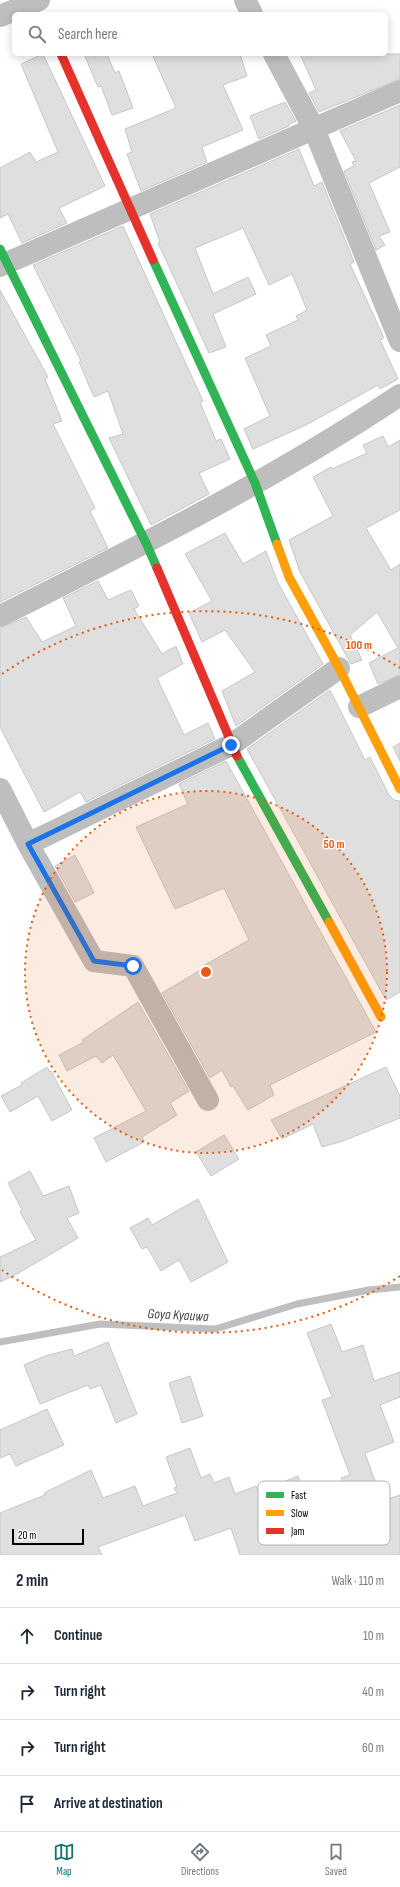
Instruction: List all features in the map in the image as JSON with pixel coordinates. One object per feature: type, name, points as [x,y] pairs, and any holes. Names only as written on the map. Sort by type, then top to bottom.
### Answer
[{"type":"street","points":[[0,16],[37,0],[42,12]]},
{"type":"street","points":[[245,0],[251,12]]},
{"type":"street","points":[[62,56],[129,209],[255,483],[289,577],[360,707],[400,789]]},
{"type":"street","points":[[275,56],[314,129],[400,341]]},
{"type":"street","points":[[381,1016],[231,745],[146,543],[3,259],[129,209],[400,91]]},
{"type":"street","points":[[0,616],[146,543],[255,483],[400,395]]},
{"type":"street","points":[[28,844],[231,745],[339,668]]},
{"type":"street","points":[[360,707],[400,687]]},
{"type":"street","points":[[0,789],[28,844],[94,961],[133,966],[208,1100]]},
{"type":"building","points":[[388,54],[400,54],[400,79],[319,112],[309,93],[316,90],[301,56],[388,56]]},
{"type":"building","points":[[39,56],[44,56],[105,186],[59,208],[67,223],[22,243],[8,214],[0,218],[0,168],[30,152],[36,162],[58,152],[21,64]]},
{"type":"building","points":[[85,56],[108,56],[115,73],[119,71],[133,108],[112,115],[101,86],[98,87]]},
{"type":"building","points":[[153,56],[241,56],[247,76],[223,85],[243,130],[202,147],[207,162],[141,191],[127,154],[132,152],[125,129],[176,108]]},
{"type":"building","points":[[285,102],[296,121],[289,124],[289,126],[259,139],[250,116]]},
{"type":"building","points":[[400,105],[400,167],[369,183],[390,232],[379,236],[385,245],[376,250],[344,171],[354,166],[352,162],[356,161],[340,131]]},
{"type":"building","points":[[299,149],[314,186],[322,182],[354,262],[350,264],[384,338],[380,340],[398,379],[380,389],[378,385],[308,424],[253,449],[244,429],[270,416],[245,358],[271,346],[266,335],[298,320],[296,316],[307,310],[292,274],[269,285],[243,228],[195,248],[213,294],[248,277],[256,294],[213,314],[226,347],[209,353],[158,243],[160,242],[150,214]]},
{"type":"building","points":[[123,226],[203,401],[200,402],[216,441],[221,439],[230,459],[199,473],[209,494],[151,525],[109,438],[123,434],[108,391],[94,397],[79,362],[81,361],[33,265]]},
{"type":"building","points":[[0,290],[48,377],[45,379],[62,421],[53,424],[95,508],[90,511],[108,548],[0,602]]},
{"type":"building","points":[[383,436],[388,447],[400,440],[400,510],[366,528],[391,570],[400,564],[400,675],[378,684],[369,663],[398,648],[377,612],[350,635],[362,660],[351,664],[300,572],[289,540],[333,516],[313,477],[331,467],[332,469],[367,453],[363,445]]},
{"type":"building","points":[[225,533],[243,564],[266,551],[278,583],[323,664],[236,726],[222,691],[255,672],[225,630],[202,642],[189,613],[212,601],[185,554]]},
{"type":"building","points":[[98,581],[108,600],[131,590],[139,606],[134,609],[162,654],[176,646],[183,664],[157,678],[184,735],[208,723],[215,739],[86,802],[80,792],[44,812],[0,727],[0,628],[26,617],[42,642],[76,626],[63,598]]},
{"type":"building","points":[[330,690],[365,760],[370,757],[389,795],[394,800],[400,801],[400,992],[386,1000],[247,749]]},
{"type":"building","points":[[400,743],[400,761],[393,747]]},
{"type":"building","points":[[226,761],[376,1032],[270,1085],[274,1095],[248,1110],[233,1086],[231,1087],[222,1070],[210,1078],[162,993],[204,968],[203,966],[249,940],[224,888],[175,909],[136,827],[188,804],[179,784]]},
{"type":"building","points":[[75,855],[94,893],[75,902],[55,866]]},
{"type":"building","points":[[138,1002],[189,1091],[170,1103],[177,1115],[142,1137],[144,1142],[106,1162],[94,1138],[146,1111],[113,1055],[102,1063],[96,1056],[67,1071],[59,1055],[84,1042],[82,1040]]},
{"type":"building","points":[[47,1067],[50,1072],[51,1071],[72,1110],[52,1121],[38,1096],[10,1112],[1,1096],[22,1085],[21,1083]]},
{"type":"building","points":[[386,1067],[400,1096],[400,1118],[343,1141],[322,1147],[313,1124],[282,1139],[271,1120]]},
{"type":"building","points":[[224,1135],[239,1159],[211,1176],[196,1152]]},
{"type":"building","points":[[30,1171],[43,1196],[69,1186],[79,1213],[67,1218],[78,1238],[17,1274],[0,1282],[0,1257],[36,1240],[20,1212],[22,1210],[8,1183]]},
{"type":"building","points":[[198,1199],[228,1262],[191,1282],[179,1260],[161,1271],[147,1247],[142,1249],[130,1228],[148,1218],[152,1225]]},
{"type":"building","points":[[331,1324],[342,1352],[363,1345],[374,1381],[400,1372],[400,1397],[380,1405],[394,1442],[365,1453],[375,1481],[342,1481],[341,1478],[350,1475],[322,1400],[332,1397],[307,1333]]},
{"type":"building","points":[[108,1342],[137,1414],[116,1423],[101,1385],[90,1389],[88,1385],[40,1404],[24,1365],[45,1356],[72,1349],[74,1356]]},
{"type":"building","points":[[190,1376],[203,1416],[182,1423],[169,1383]]},
{"type":"building","points":[[47,1409],[64,1445],[16,1466],[10,1454],[0,1458],[0,1430]]},
{"type":"building","points":[[190,1448],[201,1478],[210,1474],[214,1483],[229,1477],[235,1494],[256,1486],[258,1492],[258,1545],[390,1545],[390,1498],[400,1495],[400,1555],[240,1555],[231,1528],[195,1541],[185,1515],[98,1547],[102,1555],[0,1555],[0,1513],[45,1495],[44,1493],[91,1470],[103,1498],[135,1486],[143,1506],[177,1493],[174,1488],[177,1487],[166,1457]]},
{"type":"building","points":[[298,1476],[300,1481],[286,1481]]},
{"type":"waterway","name":"Goya Kyauwa","points":[[0,1342],[100,1324],[215,1329],[297,1304],[369,1290],[400,1287]]},
{"type":"traffic: fast","points":[[0,249],[157,568]]},
{"type":"traffic: fast","points":[[153,260],[255,483],[277,544]]},
{"type":"traffic: fast","points":[[237,756],[329,922]]},
{"type":"traffic: slow","points":[[277,544],[289,577],[339,668],[400,789]]},
{"type":"traffic: slow","points":[[329,922],[381,1017]]},
{"type":"traffic: jam","points":[[62,56],[153,260]]},
{"type":"traffic: jam","points":[[157,568],[237,756]]},
{"type":"route","points":[[133,966],[94,961],[28,844],[231,745]]}]
